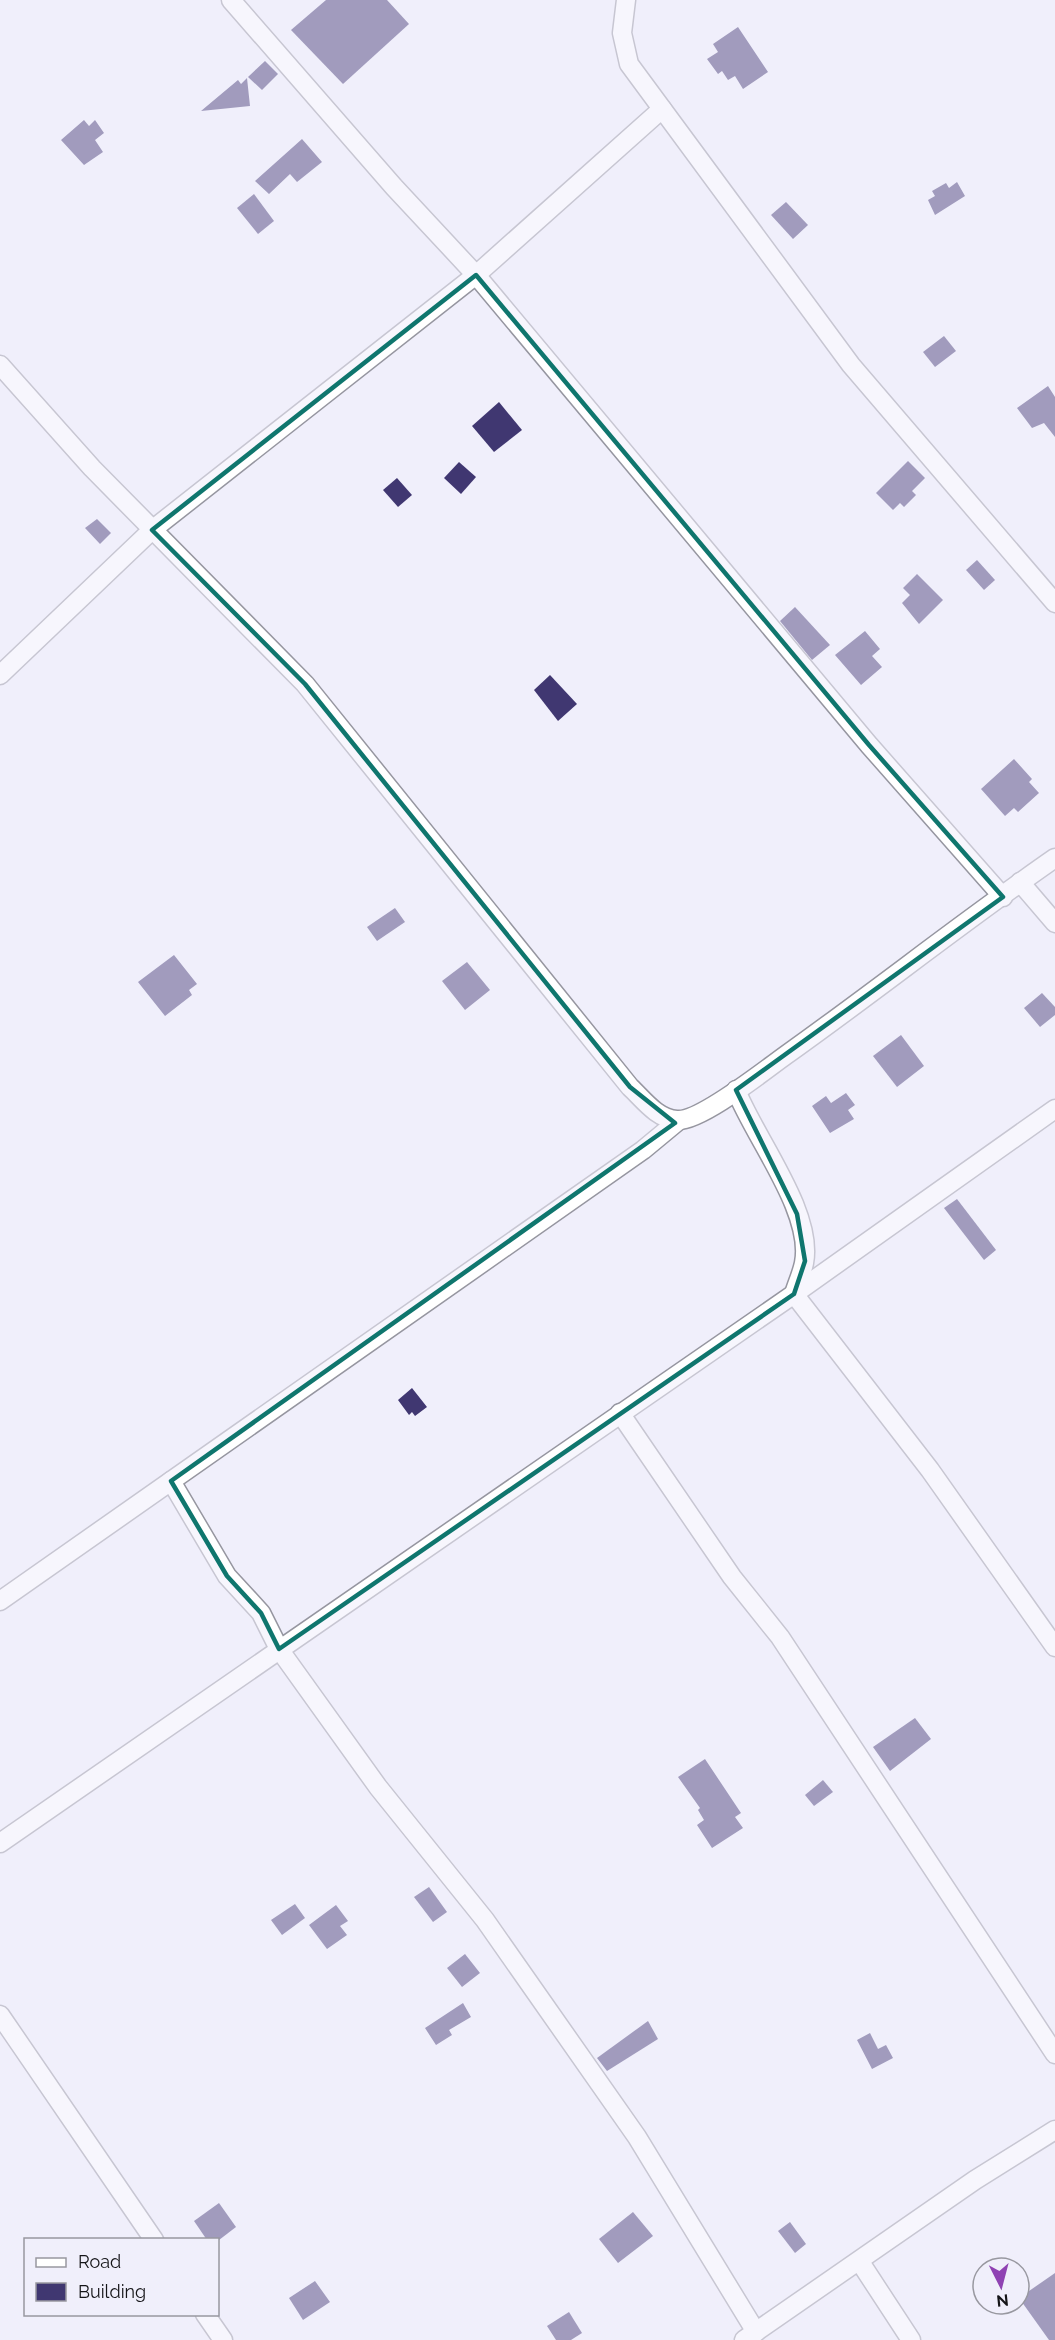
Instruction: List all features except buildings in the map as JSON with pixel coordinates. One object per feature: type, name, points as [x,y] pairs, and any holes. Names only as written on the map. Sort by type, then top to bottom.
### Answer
[{"type":"street","points":[[231,0],[394,187],[476,275],[868,745],[1003,897]]},
{"type":"street","points":[[626,0],[622,33],[629,64],[850,365],[1055,603]]},
{"type":"street","points":[[0,675],[152,530],[476,275],[662,109]]},
{"type":"street","points":[[0,365],[92,468],[304,684],[630,1087],[657,1113],[678,1121]]},
{"type":"street","points":[[0,1601],[643,1150],[678,1121],[701,1113],[736,1090],[1055,858]]},
{"type":"street","points":[[1020,882],[1055,923]]},
{"type":"street","points":[[736,1090],[745,1113],[778,1170],[797,1214],[805,1261],[794,1294]]},
{"type":"street","points":[[0,1843],[794,1294],[1055,1109]]},
{"type":"street","points":[[794,1294],[930,1470],[1055,1647]]},
{"type":"street","points":[[620,1413],[732,1577],[780,1637],[1055,2054]]},
{"type":"street","points":[[171,1481],[227,1576],[261,1613],[279,1649],[378,1787],[485,1920],[637,2137],[750,2336],[975,2181],[1055,2130]]},
{"type":"street","points":[[0,2015],[153,2238]]},
{"type":"street","points":[[860,2262],[911,2340]]},
{"type":"street","points":[[207,2316],[223,2340]]},
{"type":"highlighted area","points":[[476,275],[869,745],[1003,897],[736,1090],[797,1214],[805,1261],[794,1294],[279,1649],[261,1613],[227,1576],[171,1481],[675,1123],[630,1087],[305,684],[152,530]]}]
